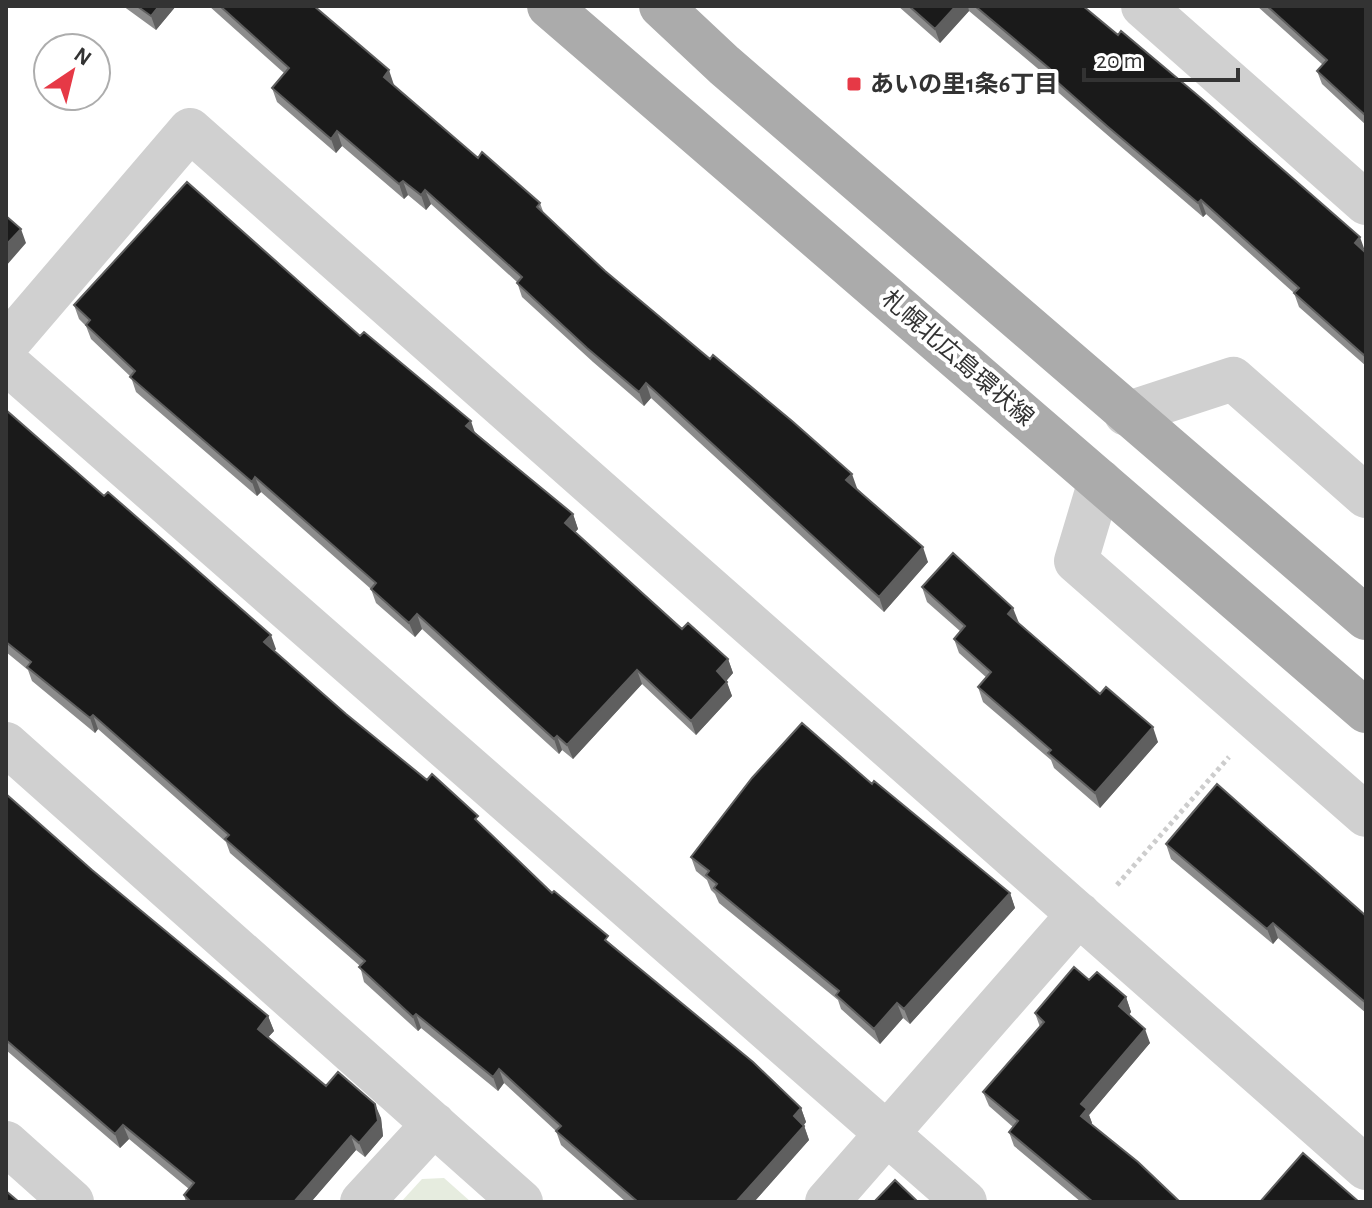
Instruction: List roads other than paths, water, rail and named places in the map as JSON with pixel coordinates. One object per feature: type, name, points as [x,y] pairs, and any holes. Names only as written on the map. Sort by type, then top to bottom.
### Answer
[{"type":"main road","name":"札幌北広島環状線","points":[[549,6],[1366,711]]},
{"type":"main road","points":[[661,6],[724,65],[1126,414],[1366,618]]},
{"type":"street","points":[[1143,6],[1366,203]]},
{"type":"street","points":[[6,345],[190,130],[1096,902],[1366,1168]]},
{"type":"street","points":[[6,362],[965,1202]]},
{"type":"street","points":[[1126,414],[1233,379],[1366,496]]},
{"type":"street","points":[[1100,481],[1076,561],[1366,815]]},
{"type":"street","points":[[6,744],[521,1202]]},
{"type":"street","points":[[827,1202],[1096,902]]},
{"type":"street","points":[[362,1202],[434,1124]]},
{"type":"street","points":[[6,1143],[72,1202]]},
{"type":"place","name":"あいの里1条6丁目","points":[[854,84]]}]
